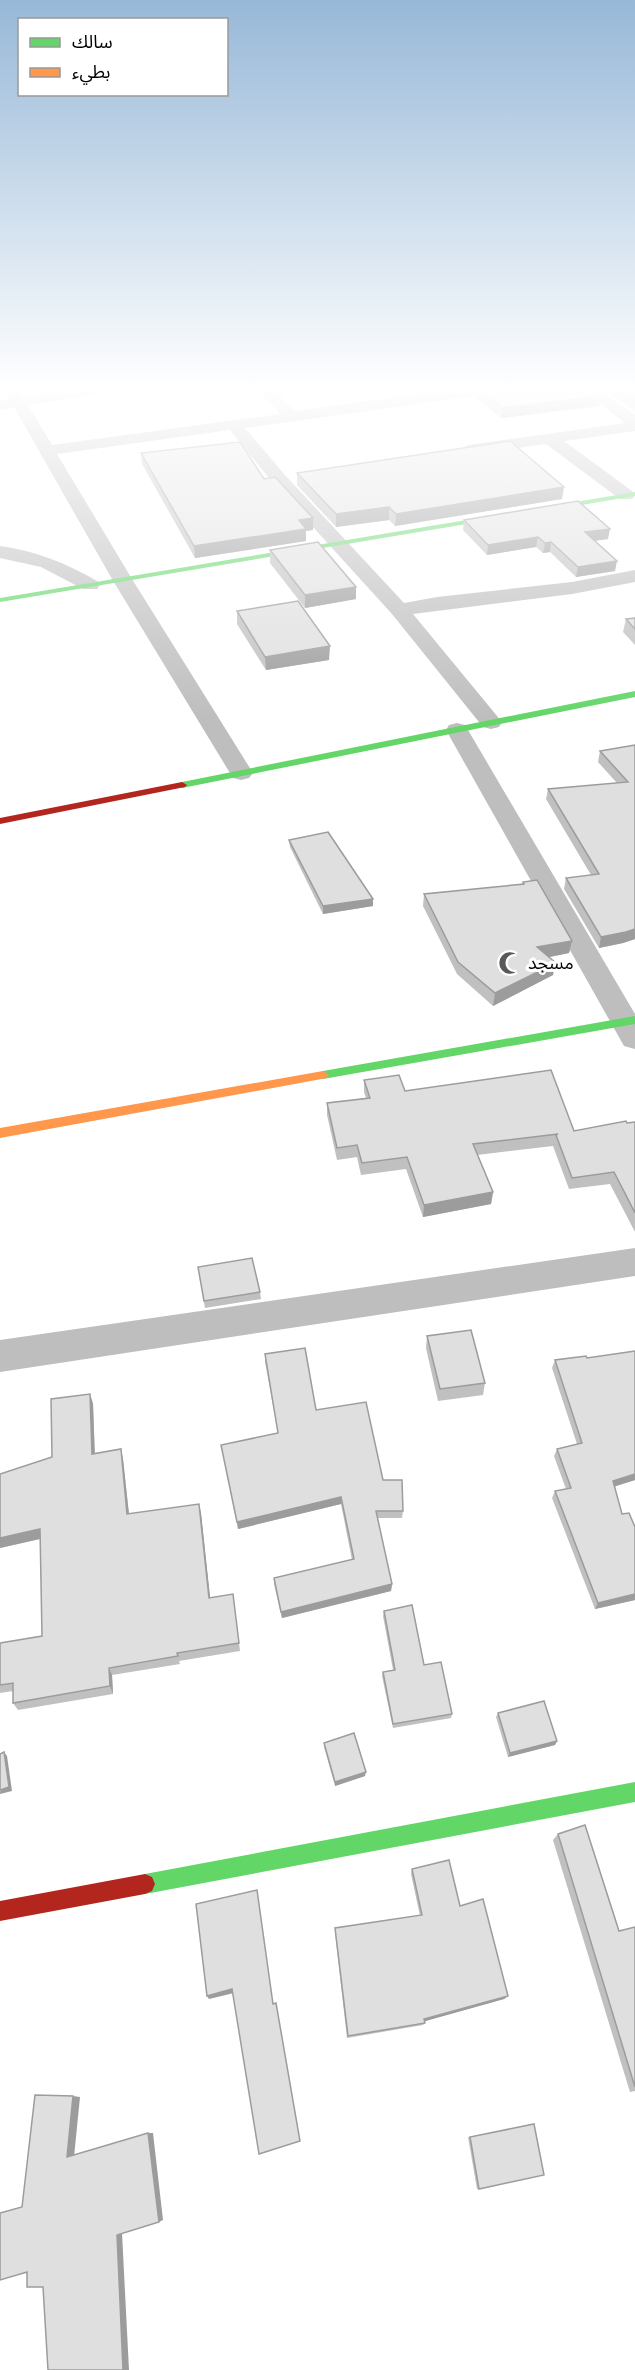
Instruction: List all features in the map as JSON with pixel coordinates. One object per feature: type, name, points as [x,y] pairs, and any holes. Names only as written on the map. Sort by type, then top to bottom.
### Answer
[{"type":"street","points":[[74,497],[241,773]]},
{"type":"street","points":[[295,497],[399,610],[491,722]]},
{"type":"street","points":[[0,600],[620,497]]},
{"type":"street","points":[[0,552],[52,563],[90,585]]},
{"type":"street","points":[[399,610],[469,599],[572,588],[635,576]]},
{"type":"street","points":[[0,821],[635,694]]},
{"type":"street","points":[[0,1133],[632,1027],[457,730]]},
{"type":"street","points":[[0,1356],[635,1262]]},
{"type":"street","points":[[0,1911],[635,1792]]},
{"type":"building","points":[[166,497],[293,497],[313,518],[299,520],[306,529],[194,546]]},
{"type":"building","points":[[319,497],[504,497],[396,514],[389,507],[336,514]]},
{"type":"building","points":[[578,501],[610,529],[585,532],[617,561],[578,567],[551,542],[545,543],[538,537],[488,545],[464,520]]},
{"type":"building","points":[[318,542],[356,587],[305,595],[270,550]]},
{"type":"building","points":[[298,601],[330,646],[265,657],[237,611]]},
{"type":"building","points":[[635,618],[635,629],[626,619]]},
{"type":"building","points":[[635,745],[635,929],[601,937],[566,878],[599,874],[548,789],[628,782],[600,751]]},
{"type":"building","points":[[328,832],[373,899],[323,906],[289,840]]},
{"type":"building","points":[[537,880],[572,941],[537,947],[556,963],[495,993],[458,962],[424,894],[524,884],[523,882]]},
{"type":"building","points":[[551,1070],[574,1131],[626,1121],[627,1123],[635,1122],[635,1213],[614,1172],[572,1178],[556,1135],[558,1134],[473,1144],[493,1192],[424,1205],[407,1157],[362,1163],[357,1145],[337,1148],[327,1103],[370,1098],[364,1080],[399,1075],[405,1091]]},
{"type":"building","points":[[252,1258],[260,1292],[204,1301],[198,1267]]},
{"type":"building","points":[[471,1330],[485,1383],[440,1389],[427,1336]]},
{"type":"building","points":[[305,1348],[316,1410],[366,1402],[383,1480],[402,1480],[403,1511],[376,1511],[392,1584],[281,1612],[274,1578],[354,1559],[341,1497],[237,1522],[221,1445],[278,1433],[265,1354]]},
{"type":"building","points":[[635,1351],[635,1474],[613,1481],[622,1514],[629,1513],[635,1527],[635,1594],[598,1603],[555,1491],[571,1488],[557,1449],[582,1443],[555,1360]]},
{"type":"building","points":[[90,1394],[92,1454],[121,1449],[127,1514],[199,1504],[209,1598],[233,1594],[239,1643],[177,1653],[178,1656],[109,1668],[110,1686],[13,1703],[13,1683],[0,1685],[0,1643],[42,1636],[40,1529],[0,1538],[0,1474],[52,1457],[51,1399]]},
{"type":"building","points":[[412,1605],[424,1665],[441,1662],[452,1714],[393,1724],[383,1672],[395,1670],[384,1611]]},
{"type":"building","points":[[544,1701],[557,1741],[510,1753],[498,1713]]},
{"type":"building","points":[[354,1733],[366,1772],[335,1782],[324,1743]]},
{"type":"building","points":[[4,1752],[9,1787],[0,1790],[0,1754]]},
{"type":"building","points":[[585,1825],[619,1931],[635,1927],[635,2087],[558,1834]]},
{"type":"building","points":[[449,1860],[460,1906],[483,1899],[508,1996],[424,2019],[425,2023],[348,2036],[335,1928],[422,1915],[412,1869]]},
{"type":"building","points":[[257,1890],[273,2004],[276,2003],[300,2141],[259,2154],[232,1989],[207,1996],[196,1904]]},
{"type":"building","points":[[35,2095],[73,2096],[67,2157],[148,2133],[159,2222],[117,2235],[123,2370],[48,2370],[43,2287],[27,2287],[27,2272],[0,2280],[0,2213],[22,2207]]},
{"type":"building","points":[[534,2124],[544,2175],[479,2189],[470,2137]]},
{"type":"traffic: fast","points":[[0,600],[619,497]]},
{"type":"traffic: fast","points":[[182,785],[635,694]]},
{"type":"traffic: fast","points":[[323,1075],[635,1020]]},
{"type":"traffic: fast","points":[[145,1884],[635,1792]]},
{"type":"traffic: slow","points":[[0,1133],[323,1075]]},
{"type":"traffic: jam","points":[[0,821],[182,785]]},
{"type":"traffic: jam","points":[[0,1911],[145,1884]]},
{"type":"place","name":"مسجد","points":[[510,963]]}]
